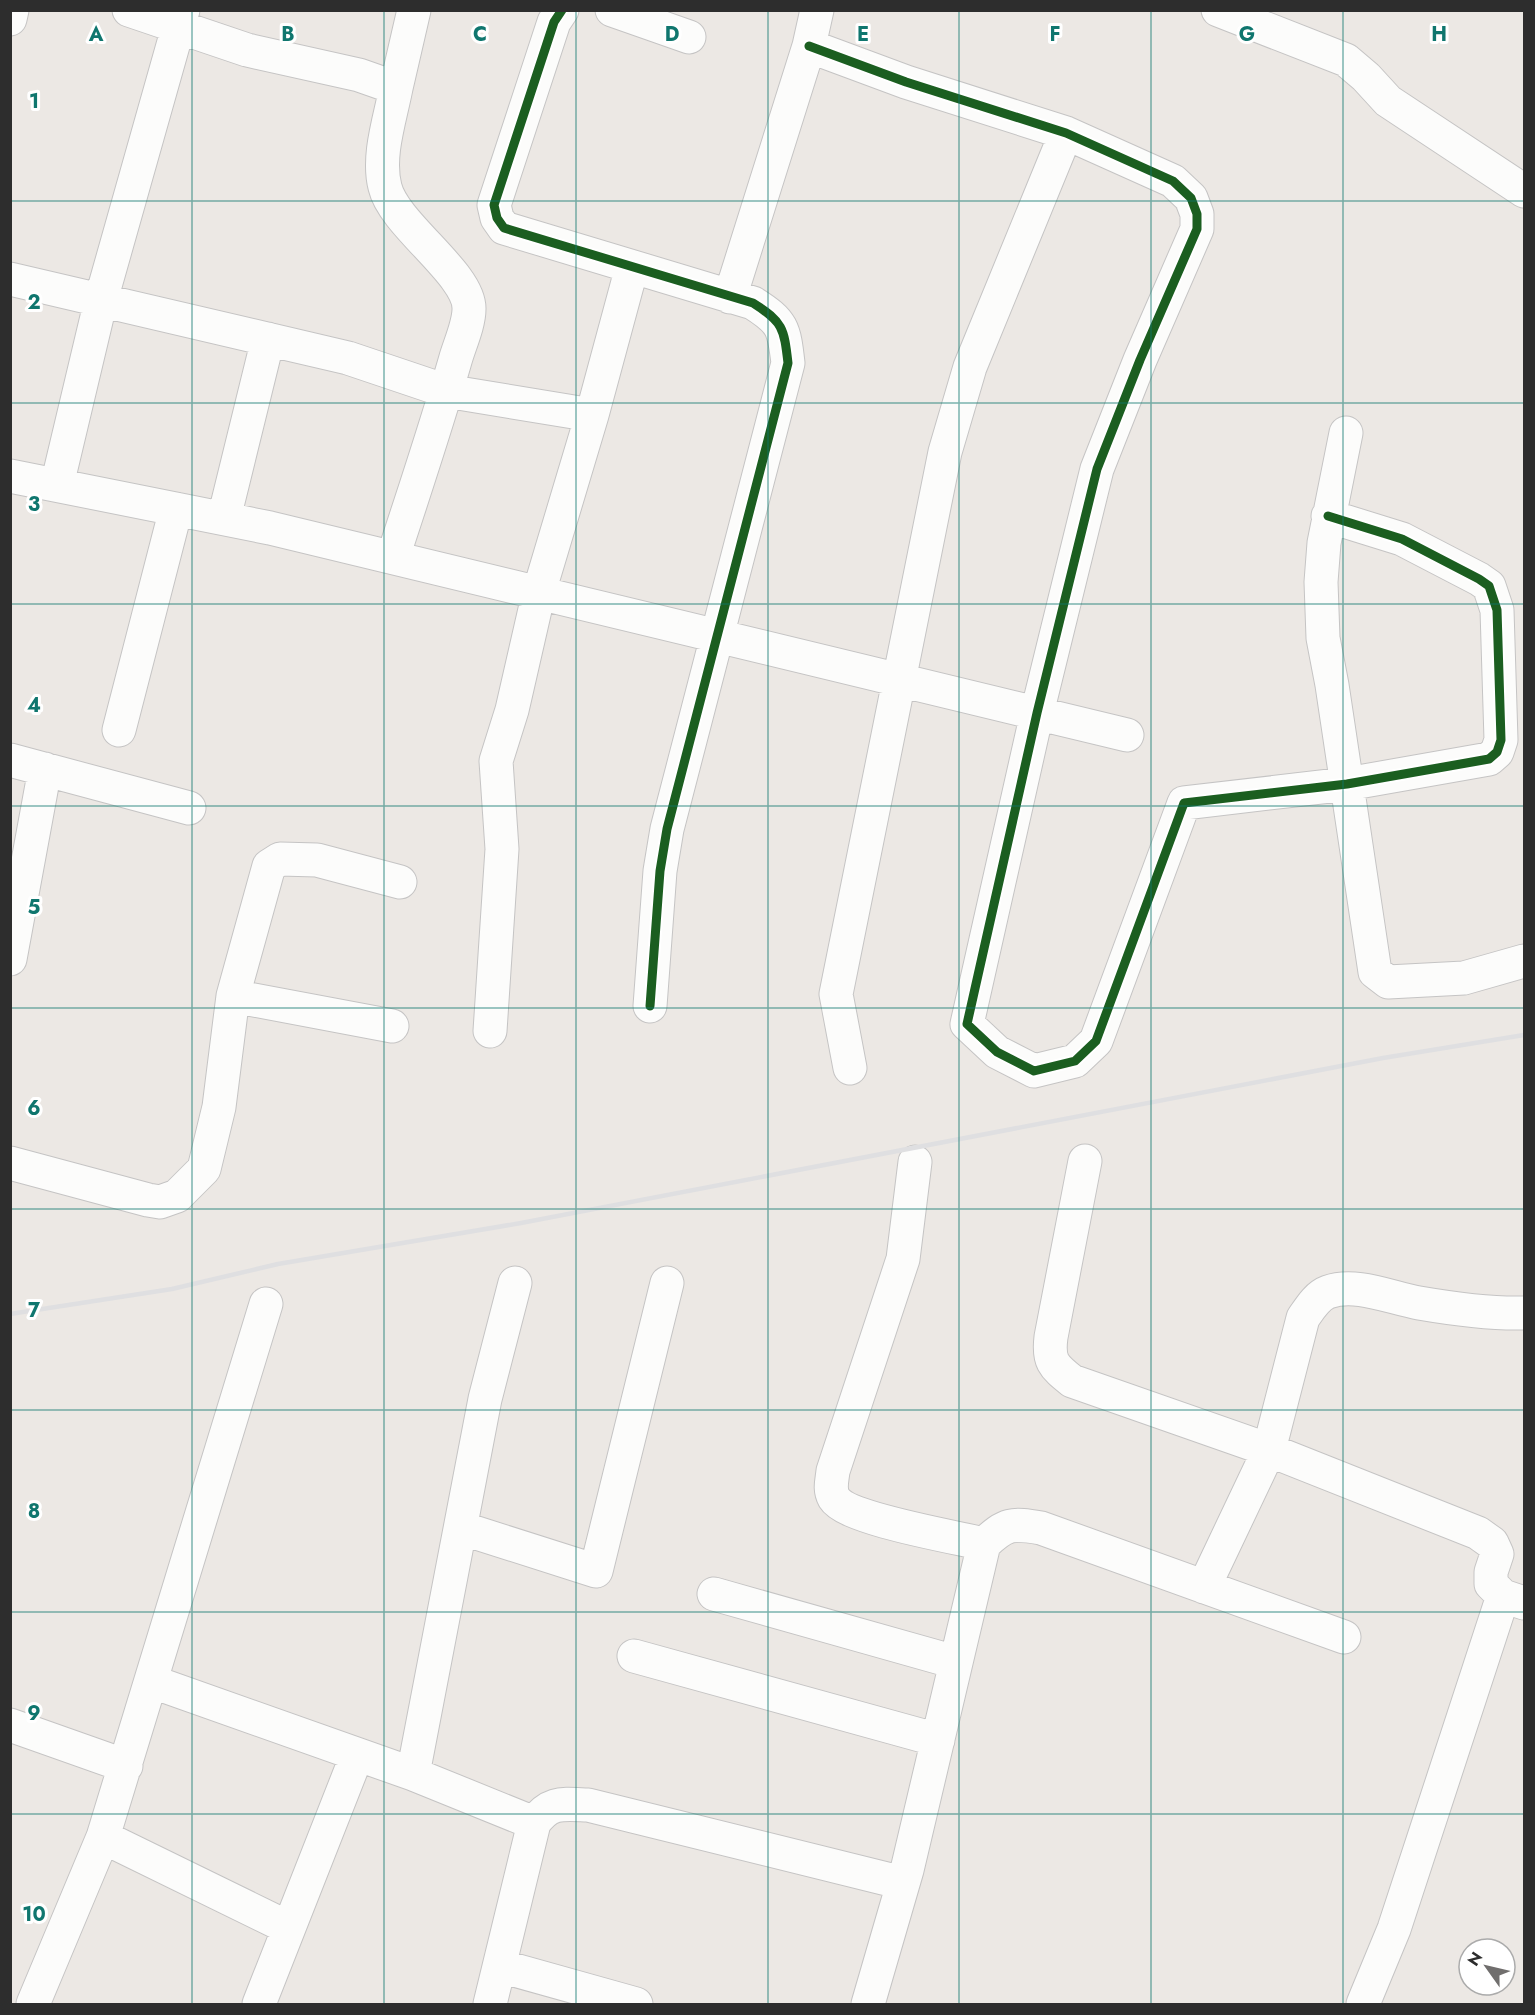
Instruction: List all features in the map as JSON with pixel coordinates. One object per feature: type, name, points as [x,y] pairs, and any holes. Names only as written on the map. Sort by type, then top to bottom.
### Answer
[{"type":"street","points":[[10,19],[12,10]]},
{"type":"street","points":[[129,10],[180,19],[247,50],[359,75],[396,88]]},
{"type":"street","points":[[393,557],[470,308],[464,289],[454,275],[434,255],[385,189],[381,166],[414,10]]},
{"type":"street","points":[[562,10],[554,22],[494,206],[497,218],[504,228],[753,303],[777,318],[785,338],[788,363],[716,634],[663,850],[650,1006]]},
{"type":"street","points":[[612,10],[689,37]]},
{"type":"street","points":[[730,297],[809,46],[817,10]]},
{"type":"street","points":[[1218,10],[1346,60],[1366,77],[1388,101],[1524,191]]},
{"type":"street","points":[[57,485],[101,300],[180,19]]},
{"type":"street","points":[[809,46],[906,82],[1066,133],[1173,181],[1191,198],[1197,214],[1197,229],[1140,360],[1097,469],[1037,713],[967,1024],[997,1052],[1034,1071],[1076,1061],[1096,1041],[1184,803],[1347,784],[1489,759],[1497,752],[1501,740],[1497,610],[1489,586],[1402,539],[1328,516]]},
{"type":"street","points":[[850,1068],[836,994],[945,452],[970,367],[1066,133]]},
{"type":"street","points":[[490,1031],[502,849],[496,761],[512,711],[539,592],[592,414],[632,267]]},
{"type":"street","points":[[10,279],[348,358],[446,391],[592,414]]},
{"type":"street","points":[[224,518],[268,339]]},
{"type":"street","points":[[1346,433],[1328,516],[1321,582],[1323,638],[1375,972],[1389,982],[1464,978],[1524,961]]},
{"type":"street","points":[[10,476],[224,518],[393,557],[1126,735]]},
{"type":"street","points":[[119,730],[176,509]]},
{"type":"street","points":[[10,760],[189,808]]},
{"type":"street","points":[[10,959],[45,769]]},
{"type":"street","points":[[10,1163],[148,1200],[160,1202],[177,1196],[204,1169],[211,1146],[219,1107],[233,996],[269,867],[280,859],[317,860],[400,882]]},
{"type":"street","points":[[233,996],[392,1026]]},
{"type":"street","points":[[1085,1161],[1048,1355],[1057,1369],[1072,1381],[1269,1450],[1479,1533],[1492,1543],[1497,1554],[1491,1572],[1491,1584],[1514,1599],[1394,1929],[1363,2004]]},
{"type":"street","points":[[915,1162],[903,1259],[833,1471],[830,1490],[835,1501],[860,1515],[984,1544]]},
{"type":"street","points":[[461,1528],[596,1570],[667,1282]]},
{"type":"street","points":[[413,1774],[485,1399],[514,1283]]},
{"type":"street","points":[[1204,1587],[1269,1450],[1303,1318],[1313,1304],[1327,1293],[1348,1288],[1493,1314],[1524,1312]]},
{"type":"street","points":[[33,2004],[103,1837],[153,1682],[266,1304]]},
{"type":"street","points":[[868,2004],[903,1883],[984,1544],[1001,1528],[1018,1524],[1041,1528],[1344,1636]]},
{"type":"street","points":[[714,1594],[955,1662]]},
{"type":"street","points":[[634,1656],[938,1740]]},
{"type":"street","points":[[153,1682],[413,1774],[534,1823]]},
{"type":"street","points":[[10,1725],[126,1766]]},
{"type":"street","points":[[259,2004],[357,1755]]},
{"type":"street","points":[[490,2004],[534,1823],[544,1810],[560,1804],[588,1805],[903,1883]]},
{"type":"street","points":[[103,1837],[289,1928]]},
{"type":"street","points":[[500,1966],[636,2004]]},
{"type":"railway","points":[[10,1314],[172,1289],[278,1264],[521,1223],[1383,1058],[1524,1035]]},
{"type":"cycle path","points":[[562,10],[554,22],[494,205],[497,218],[504,228],[753,303],[771,315],[780,327],[788,363],[667,829],[660,871],[650,1006]]},
{"type":"cycle path","points":[[809,46],[906,82],[1066,133],[1173,181],[1191,198],[1197,214],[1197,229],[1140,360],[1097,469],[1037,713],[967,1024],[997,1052],[1034,1071],[1075,1061],[1096,1041],[1184,803],[1347,784],[1489,759],[1497,752],[1501,740],[1497,610],[1489,586],[1402,539],[1328,516]]}]
